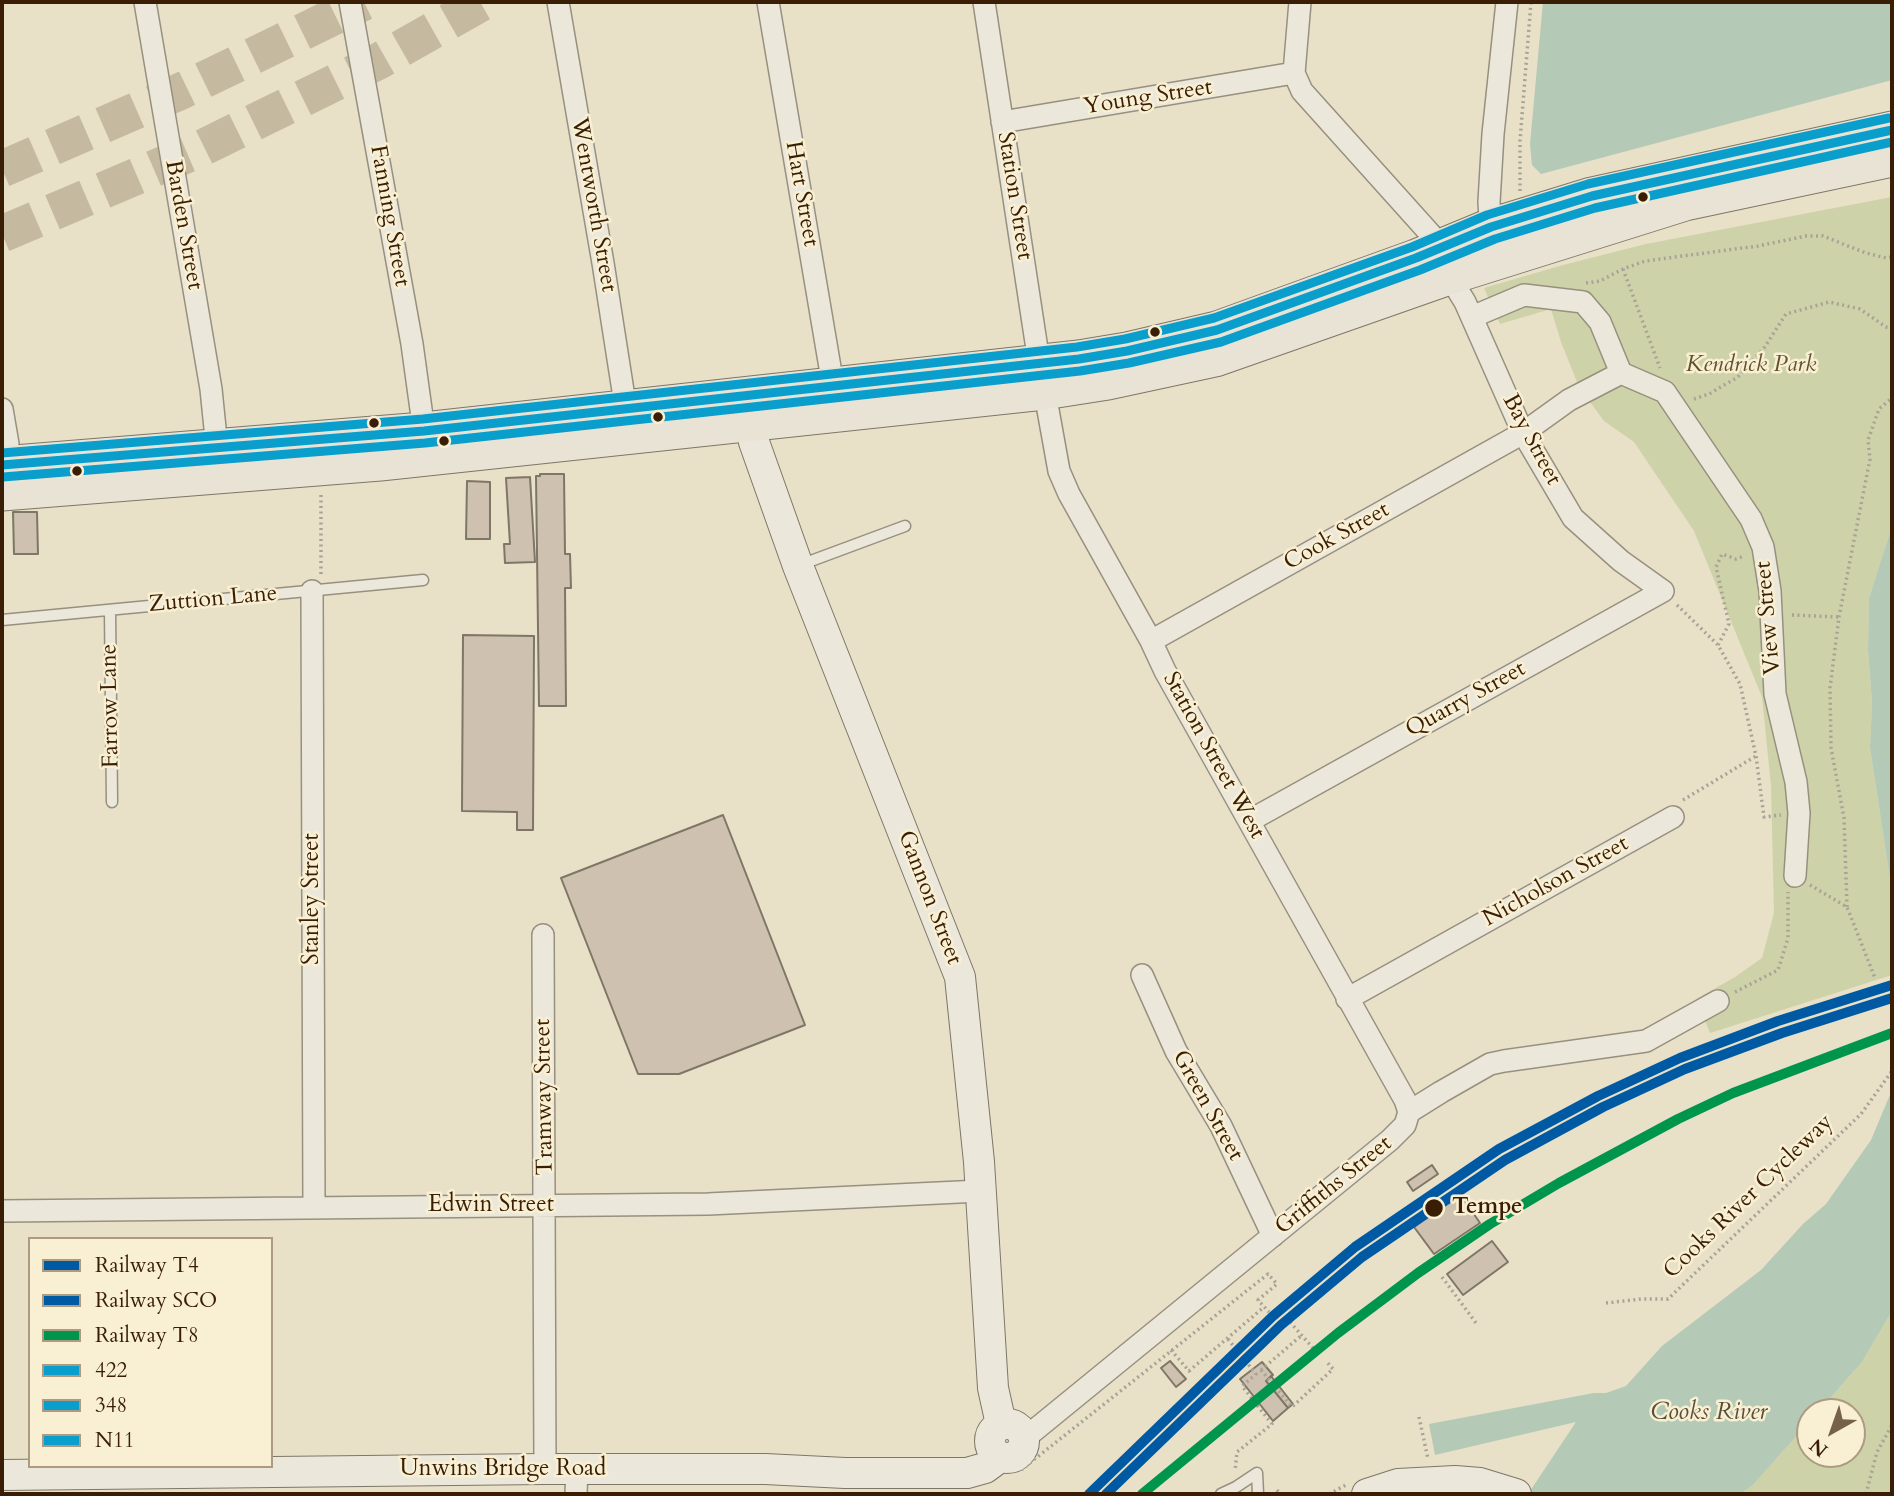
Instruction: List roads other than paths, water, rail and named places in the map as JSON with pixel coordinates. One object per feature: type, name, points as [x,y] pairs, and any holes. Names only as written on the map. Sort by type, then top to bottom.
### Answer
[{"type":"highway","points":[[3,476],[217,448],[424,431],[626,410],[746,409],[790,418],[1041,377],[1217,330],[1446,262],[1491,244],[1592,195],[1892,130]]},
{"type":"highway","points":[[1491,244],[1892,158]]},
{"type":"highway","points":[[3,476],[380,462],[746,409],[834,385],[1041,377]]},
{"type":"street","name":"Barden Street","points":[[145,2],[211,389],[217,448]]},
{"type":"street","name":"Fanning Street","points":[[350,2],[412,344],[424,431]]},
{"type":"street","name":"Wentworth Street","points":[[558,2],[626,410]]},
{"type":"street","name":"Hart Street","points":[[768,2],[834,385]]},
{"type":"street","name":"Station Street","points":[[985,2],[1041,377]]},
{"type":"street","points":[[1294,73],[1300,2]]},
{"type":"street","points":[[1491,244],[1489,202],[1493,134],[1507,2]]},
{"type":"street","name":"Young Street","points":[[1002,122],[1294,73]]},
{"type":"street","name":"Bay Street","points":[[1294,73],[1302,91],[1446,262],[1523,433],[1573,518],[1654,585]]},
{"type":"street","points":[[1472,317],[1524,295],[1583,302],[1600,322],[1621,373],[1569,400],[1523,433]]},
{"type":"street","name":"View Street","points":[[1621,373],[1669,399],[1759,536],[1770,591],[1775,694],[1796,782],[1799,813],[1790,886]]},
{"type":"street","name":"Station Street West","points":[[1041,377],[1059,471],[1069,495],[1405,1100],[1409,1112]]},
{"type":"street","points":[[2,409],[8,444],[3,476]]},
{"type":"street","name":"Gannon Street","points":[[746,409],[756,449],[798,566],[960,977],[981,1191],[993,1388],[1013,1431]]},
{"type":"street","name":"Cook Street","points":[[1151,641],[1523,433]]},
{"type":"street","name":"Quarry Street","points":[[1249,821],[1654,585]]},
{"type":"street","name":"Stanley Street","points":[[314,1207],[316,590]]},
{"type":"street","name":"Nicholson Street","points":[[1347,999],[1673,817]]},
{"type":"street","name":"Tramway Street","points":[[543,935],[545,1469]]},
{"type":"street","name":"Green Street","points":[[1142,975],[1175,1051],[1221,1126],[1273,1236]]},
{"type":"street","name":"Griffiths Street","points":[[1013,1431],[1156,1332],[1399,1133],[1409,1112],[1489,1064],[1646,1041],[1718,1002]]},
{"type":"street","name":"Edwin Street","points":[[2,1211],[708,1205],[981,1191]]},
{"type":"street","name":"Unwins Bridge Road","points":[[2,1475],[545,1469],[577,1482],[684,1482],[765,1468],[845,1473],[967,1473],[1009,1464],[1011,1458],[1023,1449],[1013,1431]]},
{"type":"street","points":[[723,1494],[734,1481],[765,1468]]},
{"type":"street","points":[[1367,1494],[1398,1484],[1427,1481],[1480,1483],[1516,1494]]},
{"type":"lane","points":[[798,566],[905,526]]},
{"type":"lane","name":"Zuttion Lane","points":[[2,620],[423,580]]},
{"type":"lane","name":"Farrow Lane","points":[[110,610],[112,802]]},
{"type":"lane","points":[[1221,1494],[1257,1473],[1258,1494]]},
{"type":"water","points":[[1543,2],[1892,2],[1892,80],[1541,174],[1532,165],[1530,144]]},
{"type":"water","points":[[1892,526],[1892,892],[1870,748],[1872,703],[1868,650],[1869,598]]},
{"type":"water","name":"Cooks River","points":[[1892,1090],[1892,1311],[1862,1362],[1830,1398],[1796,1398],[1796,1437],[1752,1486],[1740,1494],[1528,1494],[1576,1422],[1435,1455],[1429,1424],[1606,1393],[1626,1386],[1662,1346],[1761,1270],[1803,1224],[1826,1204],[1871,1140]]},
{"type":"tunnel","points":[[2,169],[179,92],[364,2]]},
{"type":"tunnel","points":[[2,234],[202,148],[379,61],[483,2]]},
{"type":"rail line","name":"T4","points":[[1089,1494],[1273,1316],[1355,1247],[1499,1149],[1598,1096],[1680,1058],[1778,1021],[1892,985]]},
{"type":"rail line","name":"SCO","points":[[1106,1494],[1281,1325],[1362,1257],[1505,1160],[1603,1107],[1685,1069],[1782,1033],[1892,998]]},
{"type":"rail line","name":"T8","points":[[1142,1494],[1338,1333],[1418,1273],[1490,1224],[1559,1183],[1678,1119],[1733,1093],[1892,1033]]},
{"type":"place","name":"Tempe","points":[[1434,1208]]},
{"type":"park label","name":"Kendrick Park","points":[[1751,366]]}]
